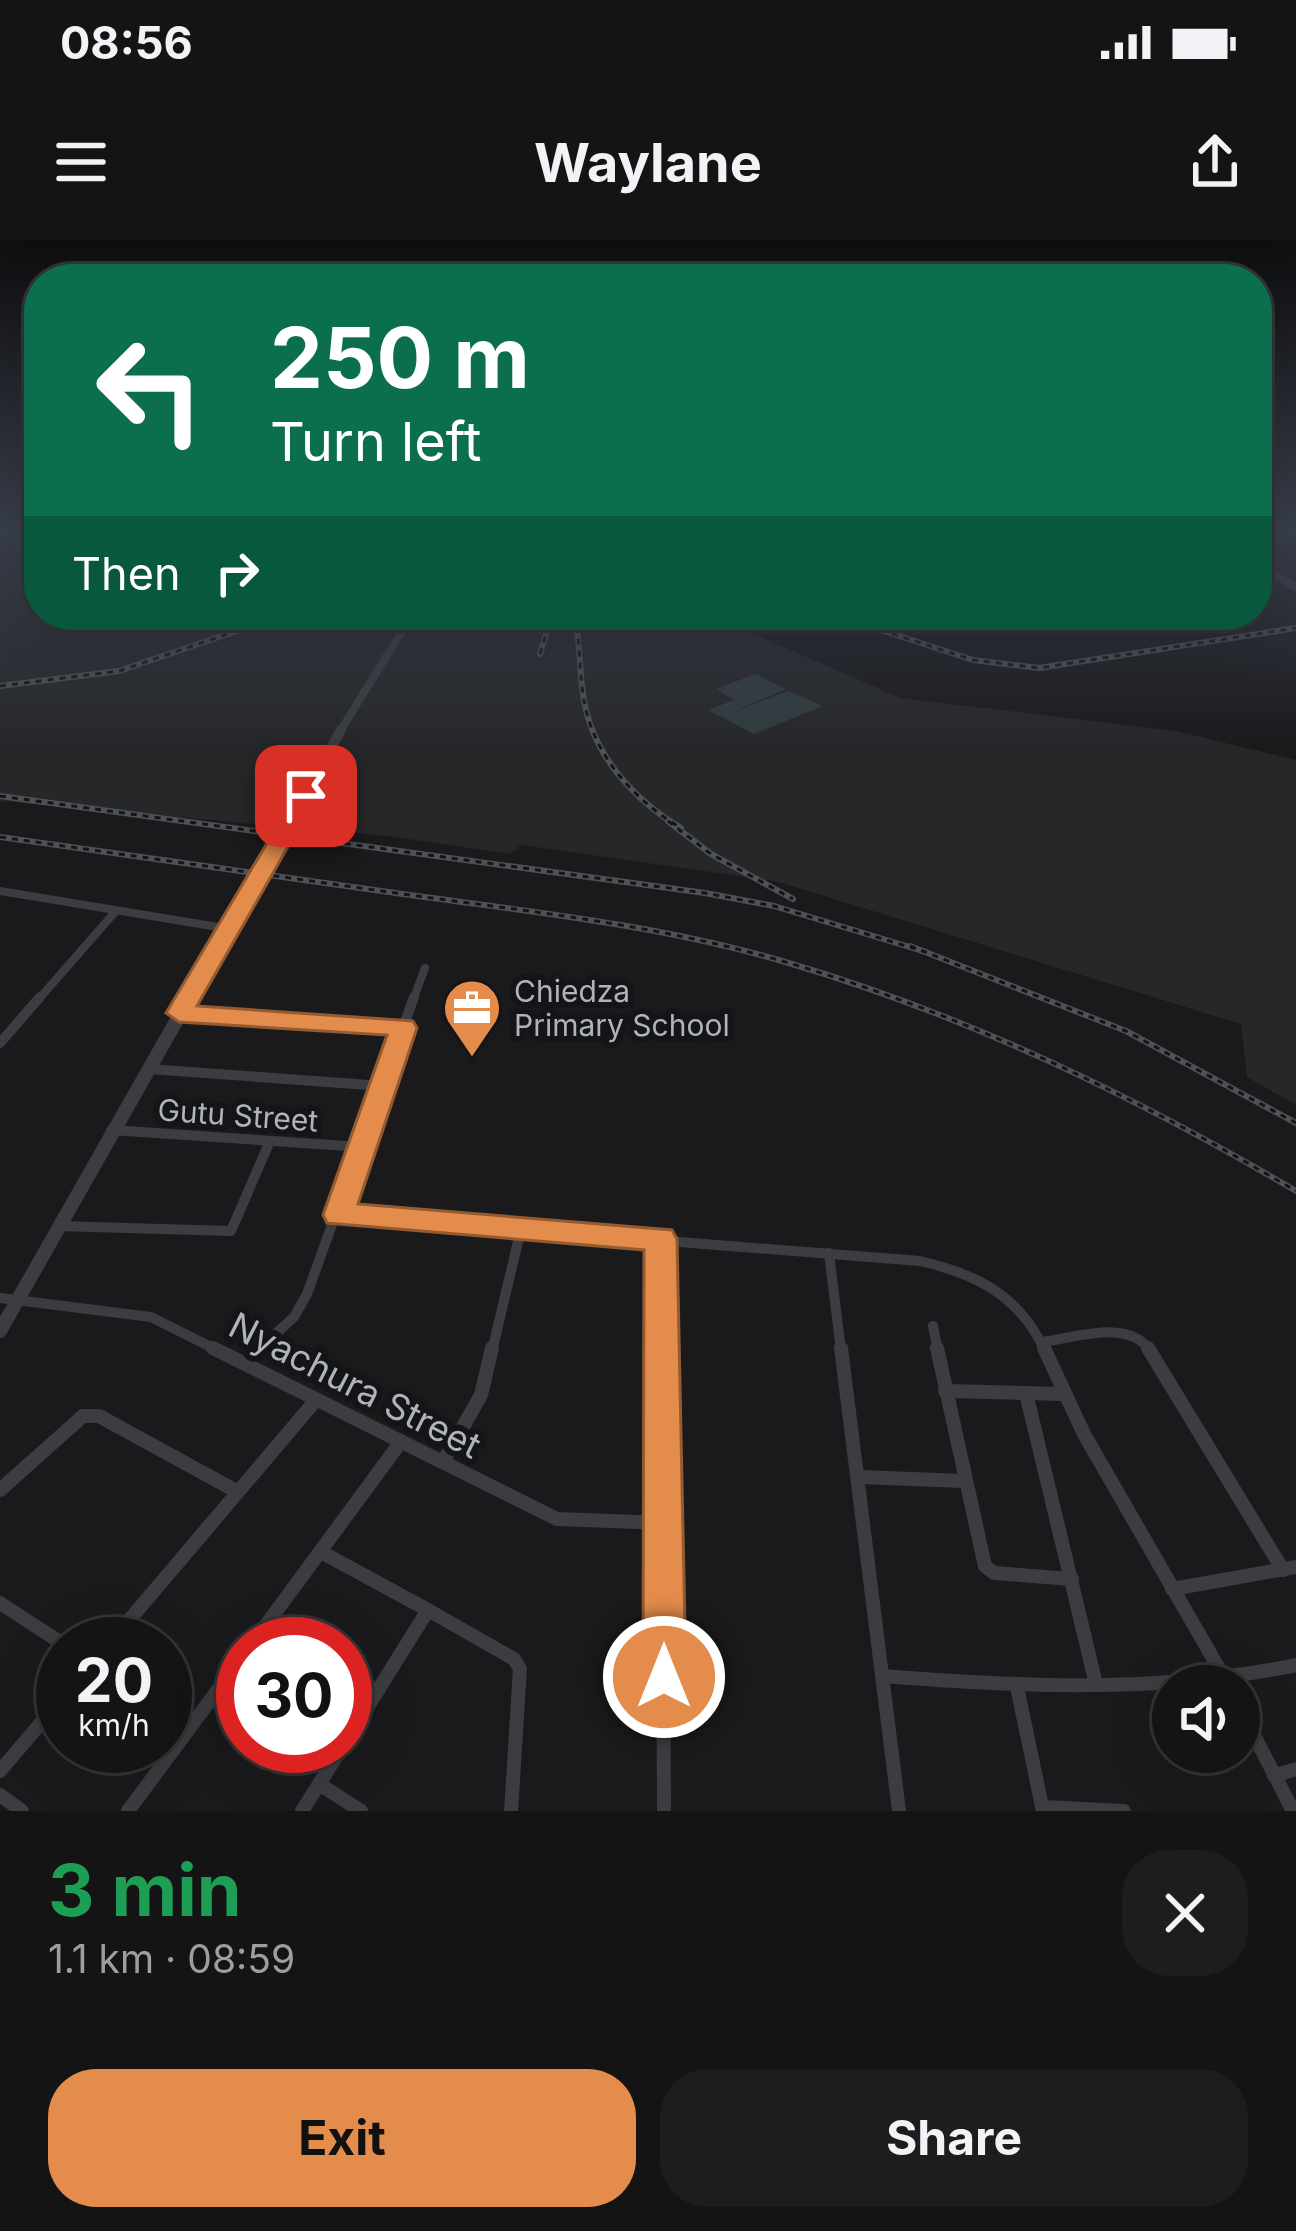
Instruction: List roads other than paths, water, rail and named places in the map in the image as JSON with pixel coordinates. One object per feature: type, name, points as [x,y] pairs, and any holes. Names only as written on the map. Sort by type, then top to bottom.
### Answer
[{"type":"street","points":[[0,1331],[111,1130],[402,630]]},
{"type":"street","points":[[0,891],[230,929]]},
{"type":"street","points":[[0,1043],[6,1030],[115,912]]},
{"type":"street","points":[[244,1364],[294,1318],[339,1215],[425,968]]},
{"type":"street","points":[[179,1013],[404,1028]]},
{"type":"street","points":[[146,1069],[383,1086]]},
{"type":"street","name":"Gutu Street","points":[[111,1130],[362,1147]]},
{"type":"street","points":[[58,1226],[231,1231],[270,1141]]},
{"type":"street","points":[[339,1215],[829,1253],[949,1267],[1015,1303],[1042,1342],[1063,1394],[1217,1665]]},
{"type":"street","points":[[442,1462],[481,1395],[521,1229]]},
{"type":"street","points":[[661,1239],[664,1811]]},
{"type":"street","points":[[829,1253],[861,1477],[899,1811]]},
{"type":"street","name":"Nyachura Street","points":[[0,1298],[136,1312],[557,1519],[664,1523]]},
{"type":"street","points":[[933,1326],[985,1566],[994,1573],[1072,1579]]},
{"type":"street","points":[[1042,1342],[1125,1332],[1142,1338],[1289,1568],[1172,1589]]},
{"type":"street","points":[[945,1390],[1063,1394]]},
{"type":"street","points":[[1026,1393],[1096,1684]]},
{"type":"street","points":[[132,1617],[316,1400]]},
{"type":"street","points":[[0,1490],[83,1415],[99,1416],[238,1492]]},
{"type":"street","points":[[272,1617],[400,1443]]},
{"type":"street","points":[[861,1477],[963,1481]]},
{"type":"street","points":[[321,1552],[514,1659],[520,1670],[511,1811]]},
{"type":"street","points":[[0,1603],[36,1626]]},
{"type":"street","points":[[372,1699],[428,1610]]},
{"type":"street","points":[[1260,1675],[1296,1665]]},
{"type":"street","points":[[883,1676],[1016,1687],[1152,1684]]},
{"type":"street","points":[[1016,1687],[1043,1809],[1124,1811]]},
{"type":"street","points":[[128,1811],[216,1692]]},
{"type":"street","points":[[0,1771],[36,1729]]},
{"type":"street","points":[[1260,1748],[1293,1811]]},
{"type":"street","points":[[1274,1776],[1296,1769]]},
{"type":"street","points":[[302,1811],[326,1773]]},
{"type":"street","points":[[319,1784],[361,1811]]},
{"type":"street","points":[[0,1795],[22,1811]]},
{"type":"railway","points":[[881,630],[973,660],[1039,668],[1296,628]]},
{"type":"railway","points":[[0,686],[119,671],[239,630]]},
{"type":"railway","points":[[540,654],[547,630]]},
{"type":"railway","points":[[577,630],[584,701],[597,740],[632,790],[681,828]]},
{"type":"railway","points":[[0,796],[705,893],[774,906],[923,951]]},
{"type":"railway","points":[[668,821],[711,854],[793,899]]},
{"type":"railway","points":[[0,837],[604,922],[782,961],[916,1006],[1046,1060],[1173,1122],[1296,1191]]},
{"type":"railway","points":[[910,946],[923,951]]},
{"type":"railway","points":[[923,951],[1126,1031],[1296,1123]]},
{"type":"place","name":"Chiedza Primary School","points":[[472,1059]]}]
